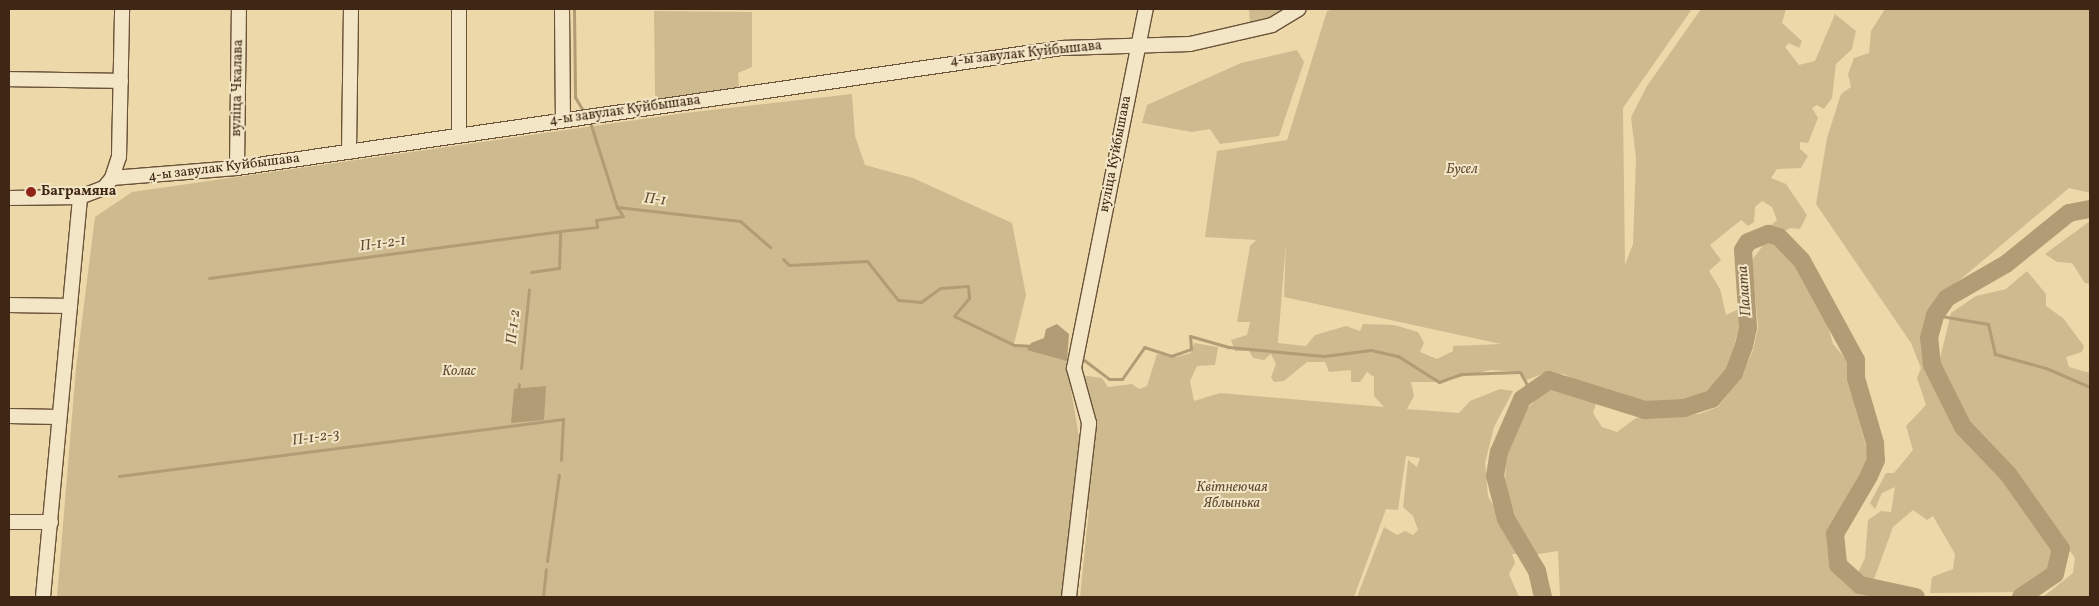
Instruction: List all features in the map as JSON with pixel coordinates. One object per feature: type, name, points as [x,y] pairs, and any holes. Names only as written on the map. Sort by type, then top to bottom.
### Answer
[{"type":"street","points":[[9,198],[80,197],[104,188],[112,178],[118,157],[122,9]]},
{"type":"street","name":"вуліца Чкалава","points":[[237,168],[239,9]]},
{"type":"street","points":[[349,152],[351,9]]},
{"type":"street","points":[[459,9],[459,135]]},
{"type":"street","points":[[562,9],[563,120]]},
{"type":"street","name":"вуліца Куйбышава","points":[[1069,597],[1090,423],[1075,379],[1076,357],[1146,9]]},
{"type":"street","name":"4-ы завулак Куйбышава","points":[[112,178],[237,168],[906,67],[1062,48],[1218,39],[1308,9]]},
{"type":"street","points":[[9,78],[121,81]]},
{"type":"street","points":[[43,597],[51,522],[58,417],[80,197]]},
{"type":"street","points":[[9,305],[70,306]]},
{"type":"street","points":[[9,416],[58,417]]},
{"type":"street","points":[[9,522],[51,522]]},
{"type":"green space","points":[[1249,9],[1292,9],[1271,20],[1250,24]]},
{"type":"green space","points":[[1335,9],[1692,9],[1623,108],[1625,265],[1633,244],[1636,158],[1631,117],[1647,86],[1701,9],[1786,9],[1782,23],[1802,41],[1799,48],[1789,43],[1785,47],[1799,65],[1815,61],[1835,14],[1856,31],[1852,49],[1836,64],[1832,98],[1824,109],[1817,105],[1812,108],[1818,118],[1808,143],[1800,142],[1800,149],[1808,156],[1801,168],[1777,169],[1771,178],[1786,184],[1807,215],[1800,229],[1790,228],[1773,238],[1769,227],[1777,220],[1772,207],[1762,201],[1755,207],[1754,222],[1748,226],[1741,220],[1710,245],[1721,260],[1709,271],[1720,289],[1726,315],[1739,309],[1740,321],[1729,369],[1709,392],[1683,402],[1645,405],[1603,396],[1564,374],[1545,373],[1524,381],[1520,372],[1491,370],[1439,382],[1411,382],[1414,396],[1407,409],[1459,413],[1470,401],[1500,389],[1513,391],[1494,427],[1485,463],[1488,496],[1519,554],[1512,554],[1515,563],[1509,574],[1519,597],[1357,597],[1384,527],[1397,535],[1405,531],[1413,535],[1418,530],[1413,516],[1403,507],[1408,460],[1417,467],[1420,458],[1406,456],[1398,510],[1386,509],[1354,597],[1080,597],[1089,509],[1083,506],[1091,433],[1097,428],[1080,375],[1102,378],[1108,387],[1132,384],[1139,389],[1147,386],[1157,354],[1177,357],[1191,353],[1194,343],[1218,347],[1215,365],[1197,366],[1190,381],[1194,401],[1220,393],[1384,407],[1374,396],[1374,377],[1367,372],[1360,382],[1351,382],[1351,370],[1329,372],[1325,362],[1307,362],[1284,381],[1274,382],[1271,377],[1276,364],[1271,354],[1264,360],[1253,358],[1249,351],[1235,351],[1231,340],[1247,335],[1250,322],[1237,322],[1250,246],[1256,240],[1205,237],[1217,151],[1287,140],[1327,11]],"holes":[[[1286,241],[1284,297],[1501,344],[1453,346],[1453,351],[1437,359],[1420,352],[1424,343],[1418,332],[1394,325],[1363,324],[1360,331],[1346,326],[1315,335],[1306,346],[1278,343]]]},
{"type":"green space","points":[[1885,9],[2090,9],[2090,193],[2069,188],[1936,300],[1923,335],[1939,397],[1958,433],[2005,483],[2055,551],[2049,573],[2017,592],[1930,593],[1932,577],[1953,569],[1955,554],[1933,516],[1927,520],[1913,510],[1893,527],[1873,582],[1856,577],[1865,558],[1868,520],[1881,511],[1891,512],[1895,487],[1882,493],[1875,509],[1870,503],[1886,473],[1894,473],[1913,450],[1906,426],[1926,405],[1917,378],[1921,368],[1911,343],[1816,204],[1827,138],[1841,94],[1851,87],[1848,74],[1854,58],[1869,53],[1871,31]]},
{"type":"green space","points":[[654,11],[752,12],[752,67],[738,73],[739,89],[660,100],[655,95]]},
{"type":"green space","points":[[1297,50],[1304,62],[1279,136],[1220,144],[1210,129],[1192,132],[1142,123],[1147,105],[1241,63]]},
{"type":"green space","name":"Колас","points":[[852,94],[855,136],[865,165],[913,178],[1012,223],[1026,295],[1014,344],[1064,349],[1081,449],[1061,597],[57,597],[76,368],[95,217],[132,192],[685,113]]},
{"type":"green space","points":[[2090,221],[2090,284],[2085,283],[2072,263],[2057,262],[2045,254]]},
{"type":"green space","points":[[1764,244],[1778,244],[1797,265],[1825,315],[1833,344],[1849,363],[1848,379],[1869,458],[1836,518],[1827,546],[1831,568],[1843,582],[1876,597],[1560,597],[1558,551],[1532,555],[1511,515],[1505,488],[1506,457],[1522,414],[1547,388],[1565,388],[1596,404],[1593,413],[1602,427],[1617,432],[1636,418],[1699,414],[1718,407],[1742,376],[1753,350],[1758,327],[1752,260]]},
{"type":"green space","points":[[2027,271],[2046,294],[2046,306],[2063,318],[2084,346],[2082,352],[2066,357],[2069,367],[2090,373],[2090,597],[2043,597],[2073,573],[2075,558],[2017,473],[1977,438],[1939,363],[1951,313],[1976,296],[2006,289]]},
{"type":"shaded area","points":[[1057,324],[1069,334],[1067,361],[1027,350],[1031,343],[1044,338],[1046,329]]},
{"type":"shaded area","points":[[546,386],[544,420],[511,423],[514,389]]},
{"type":"waterway","name":"П-1","points":[[574,9],[575,97],[583,111]]},
{"type":"waterway","name":"П-1","points":[[590,122],[617,207],[740,221],[770,247]]},
{"type":"waterway","name":"П-1-2","points":[[531,272],[559,268],[560,231],[597,227],[596,220],[623,216],[617,207]]},
{"type":"waterway","name":"Палата","points":[[2021,597],[2055,574],[2061,549],[2008,474],[1963,427],[1932,365],[1929,338],[1935,315],[1947,298],[2006,264],[2069,213],[2090,209]]},
{"type":"waterway","name":"П-1-2-1","points":[[209,278],[560,231]]},
{"type":"waterway","name":"Палата","points":[[1543,597],[1537,571],[1506,519],[1495,476],[1499,452],[1522,399],[1549,380],[1645,410],[1684,408],[1712,399],[1734,373],[1744,346],[1748,327],[1743,250],[1748,242],[1768,234],[1779,237],[1802,261],[1856,360],[1856,378],[1875,443],[1876,460],[1869,476],[1835,534],[1838,565],[1860,585],[1916,597]]},
{"type":"waterway","points":[[783,259],[789,265],[867,261],[898,300],[921,302],[940,288],[968,286],[969,298],[954,316],[1014,345],[1033,346]]},
{"type":"waterway","name":"П-1-2","points":[[521,368],[529,289]]},
{"type":"waterway","points":[[1935,315],[1988,324],[1995,354],[2046,368],[2090,387]]},
{"type":"waterway","points":[[1084,360],[1109,379],[1122,379],[1144,347],[1171,356],[1191,349],[1190,336],[1228,347],[1324,356],[1371,350],[1398,356],[1439,382],[1461,374],[1520,372],[1530,390]]},
{"type":"waterway","name":"П-1-2","points":[[518,392],[519,384]]},
{"type":"waterway","name":"П-1-2-3","points":[[119,476],[563,419],[561,460]]},
{"type":"waterway","points":[[547,561],[559,475]]},
{"type":"waterway","points":[[543,597],[546,569]]},
{"type":"place","name":"Баграмяна","points":[[31,192]]},
{"type":"park label","name":"Бусел","points":[[1462,170]]},
{"type":"park label","name":"Квітнеючая Яблынька","points":[[1232,496]]}]
